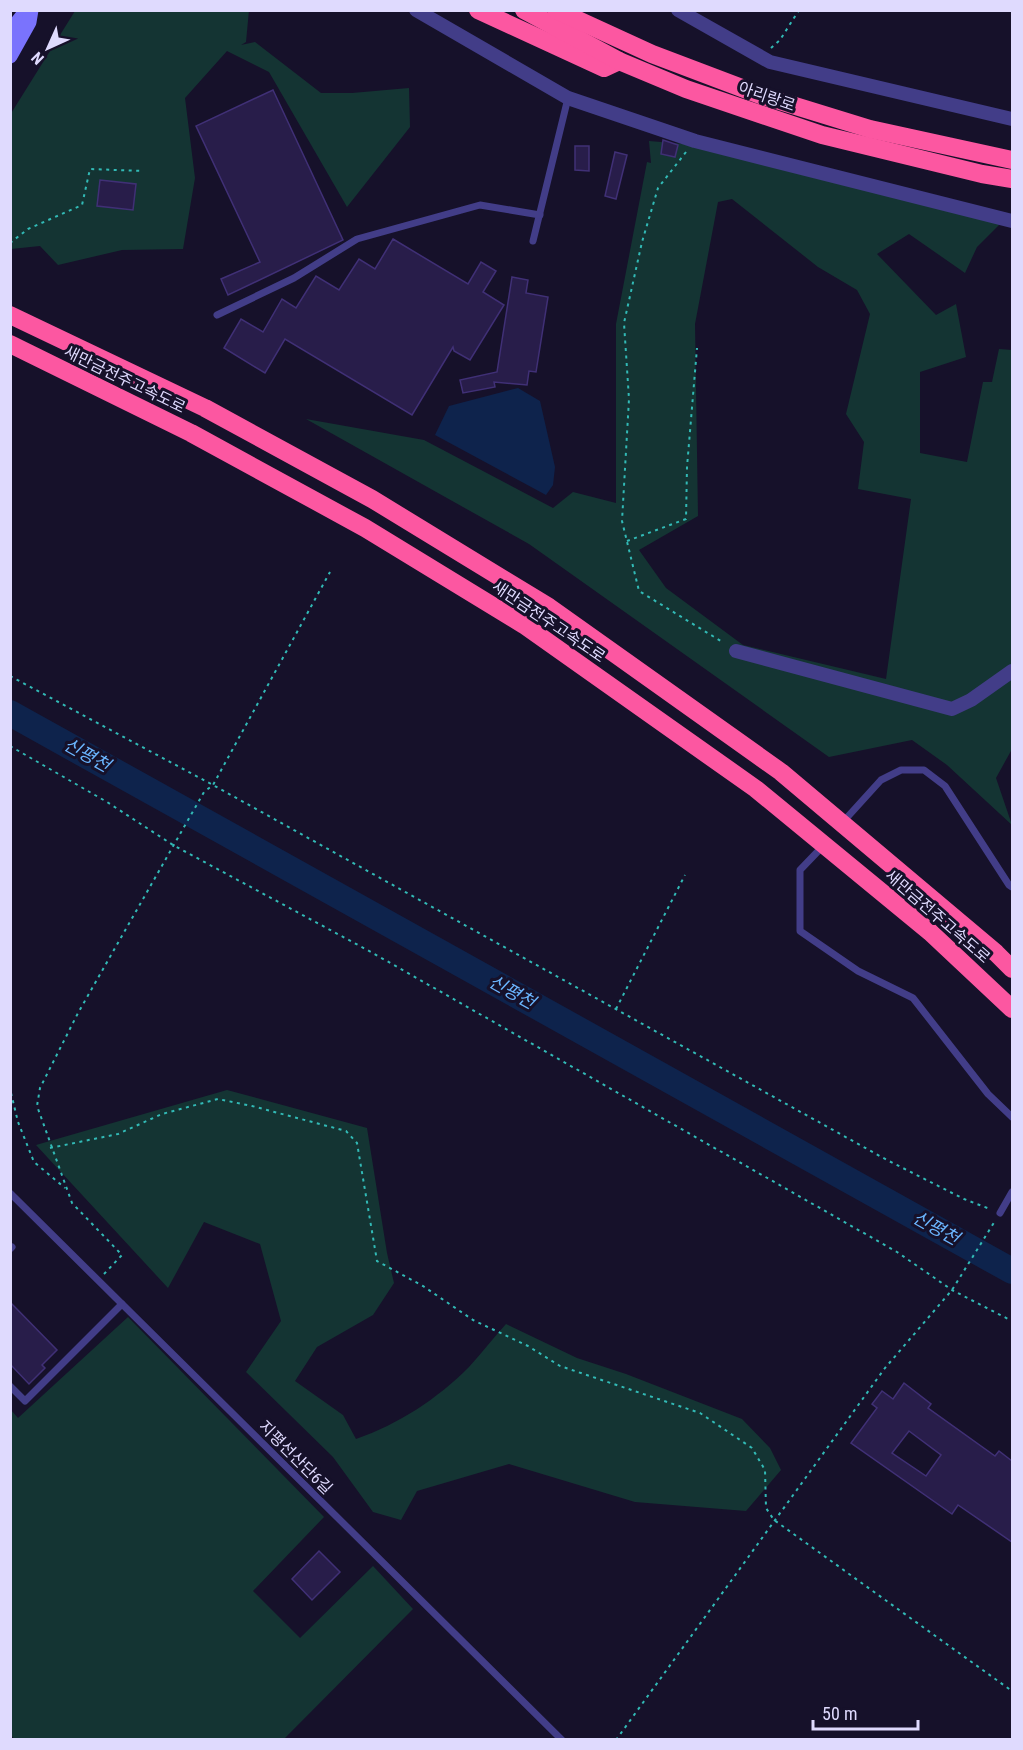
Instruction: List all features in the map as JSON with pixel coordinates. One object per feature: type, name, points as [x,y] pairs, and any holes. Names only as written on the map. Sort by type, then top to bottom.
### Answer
[{"type":"highway","points":[[478,10],[604,68],[618,61]]},
{"type":"highway","name":"아리랑로","points":[[524,10],[618,61],[686,88],[822,135],[982,174],[1012,179]]},
{"type":"highway","name":"아리랑로","points":[[556,10],[576,16],[652,54],[762,96],[870,129],[1012,160]]},
{"type":"highway","name":"새만금전주고속도로","points":[[16,317],[205,408],[372,500],[549,607],[781,772],[1012,969]]},
{"type":"highway","name":"새만금전주고속도로","points":[[10,344],[221,449],[365,528],[514,619],[756,789],[930,932],[1012,1009]]},
{"type":"main road","points":[[10,32],[27,10]]},
{"type":"main road","points":[[10,56],[29,22],[31,10]]},
{"type":"street","points":[[416,10],[568,98],[695,141],[1012,221]]},
{"type":"street","points":[[678,10],[770,62],[1012,119]]},
{"type":"street","points":[[736,651],[952,709],[971,700],[1012,671]]},
{"type":"lane","points":[[533,242],[568,98]]},
{"type":"lane","points":[[217,315],[294,278],[357,239],[480,205],[540,214]]},
{"type":"lane","points":[[842,824],[881,780],[901,770],[924,770],[945,786],[1012,887]]},
{"type":"lane","points":[[824,845],[800,870],[800,931],[858,971],[913,998],[988,1094],[1012,1117]]},
{"type":"lane","points":[[1000,1213],[1012,1192]]},
{"type":"lane","name":"지평선산단6길","points":[[10,1193],[562,1740]]},
{"type":"lane","points":[[10,1386],[25,1401],[122,1304]]},
{"type":"path","points":[[762,57],[780,40],[799,10]]},
{"type":"path","points":[[695,141],[658,188],[642,242],[624,323],[629,399],[622,521],[639,591],[736,651]]},
{"type":"path","points":[[10,243],[28,229],[82,205],[90,169],[143,171]]},
{"type":"path","points":[[627,541],[686,519],[687,467],[697,348]]},
{"type":"path","points":[[98,1280],[122,1255],[72,1203],[50,1148],[37,1106],[40,1088],[78,1012],[204,792],[213,785],[330,572]]},
{"type":"path","points":[[10,676],[213,785],[887,1160],[964,1199],[1000,1213],[952,1290],[885,1368],[616,1740]]},
{"type":"path","points":[[10,746],[107,802],[173,845],[371,952],[897,1252],[952,1290],[1012,1321]]},
{"type":"path","points":[[616,1009],[685,875]]},
{"type":"path","points":[[11,1094],[18,1122],[34,1162],[67,1190]]},
{"type":"path","points":[[50,1148],[118,1134],[162,1114],[218,1099],[346,1131],[357,1143],[377,1261],[423,1286],[473,1320],[528,1346],[560,1366],[700,1413],[752,1448],[765,1470],[766,1508],[774,1520],[1012,1691]]},
{"type":"green space","points":[[249,10],[246,42],[241,45],[255,42],[321,93],[409,88],[410,127],[347,207],[269,72],[227,51],[185,98],[195,178],[183,249],[122,250],[58,265],[40,246],[11,249],[10,115],[75,11]]},
{"type":"green space","points":[[649,141],[697,145],[1002,222],[977,247],[965,273],[909,234],[877,254],[936,315],[956,304],[966,357],[920,372],[920,453],[967,462],[983,382],[992,382],[999,349],[1012,350],[1012,749],[996,778],[1012,825],[947,765],[912,740],[829,757],[529,544],[306,419],[424,440],[553,508],[573,492],[616,503],[616,324],[647,162],[651,163]],"holes":[[[732,199],[818,267],[857,290],[870,314],[846,414],[864,442],[858,489],[911,499],[886,679],[743,645],[666,588],[639,550],[698,516],[695,324],[718,202]]]},
{"type":"green space","points":[[227,1090],[367,1128],[394,1283],[373,1315],[317,1347],[295,1381],[343,1415],[356,1439],[387,1426],[431,1400],[469,1367],[506,1324],[577,1358],[626,1374],[742,1419],[770,1448],[781,1470],[746,1511],[635,1502],[509,1464],[417,1491],[401,1520],[373,1512],[333,1457],[246,1372],[281,1321],[260,1244],[204,1222],[168,1288],[36,1145]]},
{"type":"green space","points":[[128,1317],[324,1517],[253,1591],[300,1638],[373,1566],[413,1609],[284,1739],[15,1740],[11,1735],[11,1410],[18,1418]]},
{"type":"water","points":[[518,388],[540,401],[555,467],[553,485],[546,495],[435,435],[449,406]]},
{"type":"building","points":[[273,90],[343,240],[228,295],[221,279],[260,262],[196,126]]},
{"type":"building","points":[[663,140],[678,145],[675,157],[661,154]]},
{"type":"building","points":[[575,146],[589,146],[589,171],[575,170]]},
{"type":"building","points":[[615,152],[627,155],[616,199],[605,196]]},
{"type":"building","points":[[100,180],[136,184],[133,210],[97,206]]},
{"type":"building","points":[[393,239],[468,284],[481,262],[496,271],[483,292],[504,305],[470,360],[454,351],[453,347],[412,415],[285,339],[265,373],[224,348],[241,319],[263,332],[282,299],[296,308],[316,276],[339,290],[359,259],[375,269]]},
{"type":"building","points":[[512,277],[528,280],[526,293],[548,297],[536,372],[529,371],[527,385],[494,382],[495,387],[463,393],[460,380],[497,372]]},
{"type":"building","points":[[10,1302],[57,1350],[42,1365],[45,1368],[29,1384],[10,1364]]},
{"type":"building","points":[[904,1383],[931,1404],[928,1408],[995,1456],[999,1451],[1012,1461],[1012,1542],[958,1505],[952,1514],[851,1443],[877,1408],[872,1404],[882,1391],[893,1399]],"holes":[[[909,1431],[941,1455],[926,1476],[892,1453]]]},
{"type":"building","points":[[319,1551],[340,1572],[312,1600],[292,1579]]},
{"type":"waterway","name":"신평천","points":[[10,713],[1012,1271]]}]
